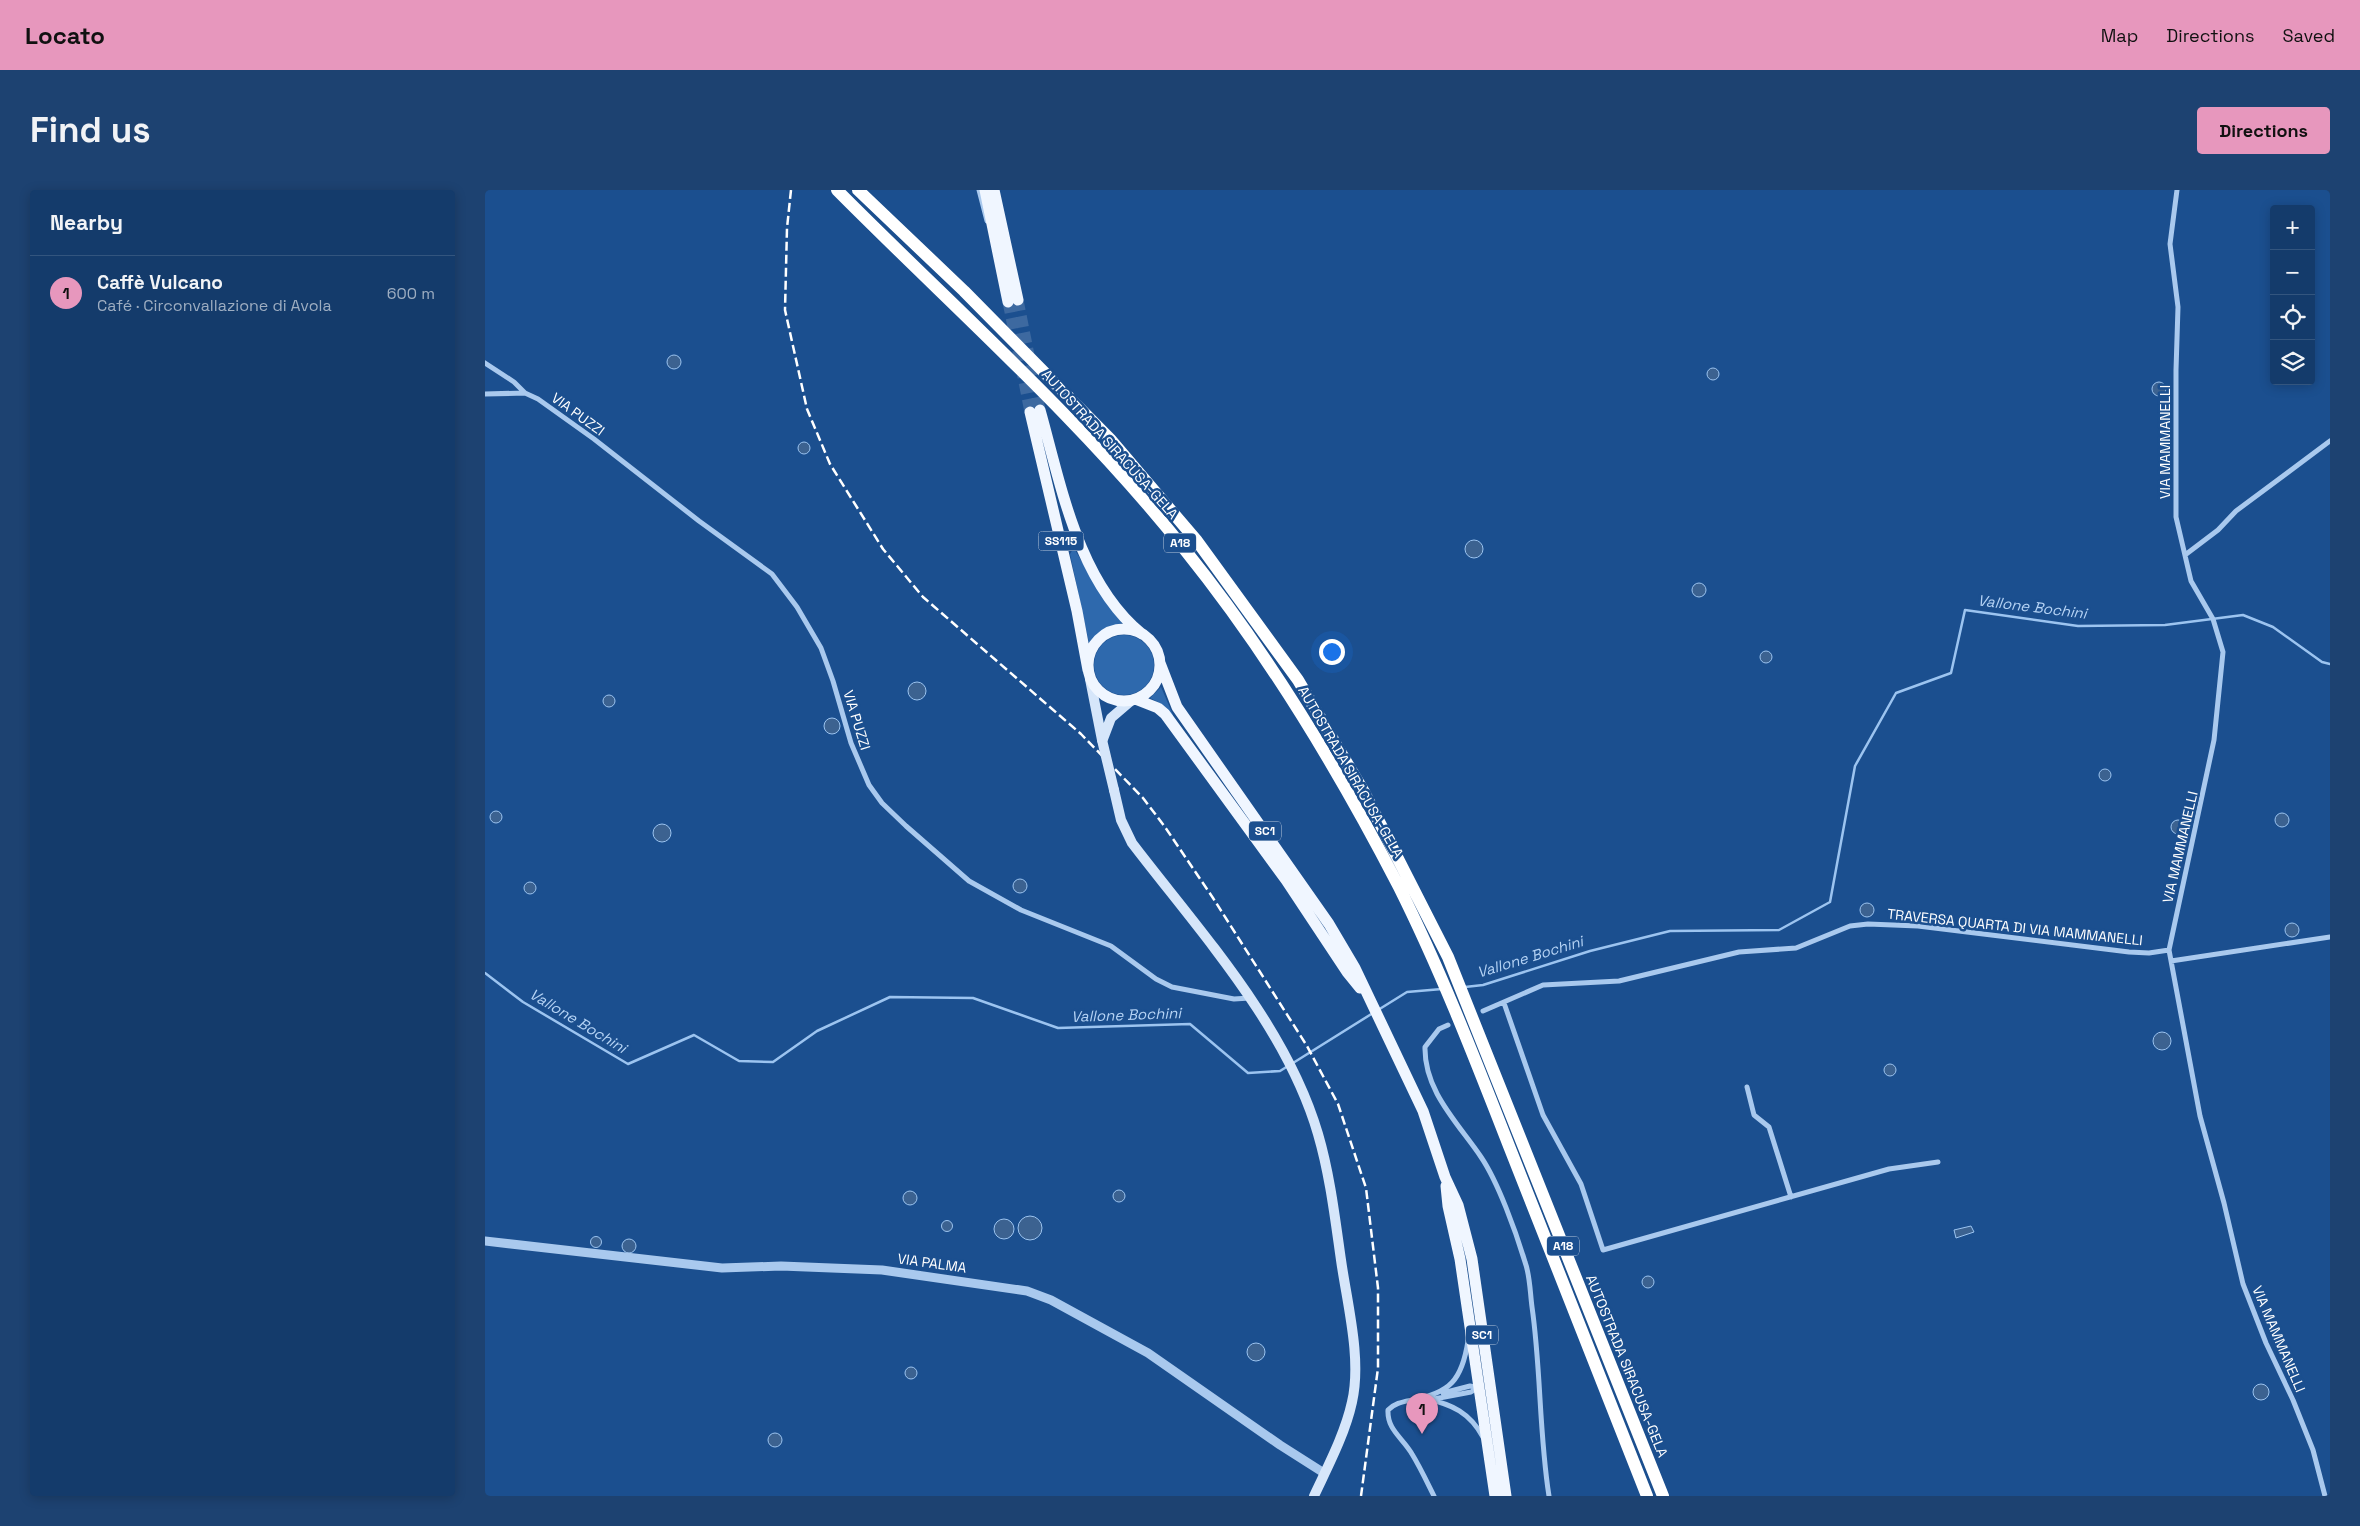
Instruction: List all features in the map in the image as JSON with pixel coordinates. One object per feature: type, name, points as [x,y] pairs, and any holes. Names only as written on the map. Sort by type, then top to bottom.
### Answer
[{"type":"highway","name":"AUTOSTRADA SIRACUSA-GELA","points":[[837,190],[1042,390],[1118,472],[1186,550],[1279,681],[1306,723],[1351,799],[1400,889],[1449,998],[1473,1054],[1647,1496]]},
{"type":"highway","name":"AUTOSTRADA SIRACUSA-GELA","points":[[858,190],[1055,381],[1110,439],[1197,541],[1303,689],[1364,792],[1447,957],[1464,995],[1663,1496]]},
{"type":"main road","points":[[985,190],[994,239],[1013,301],[994,190]]},
{"type":"main road","name":"SS115","points":[[1089,674],[1035,411],[1080,545],[1109,597],[1129,623],[1142,634]]},
{"type":"main road","points":[[1102,740],[1111,718],[1133,700],[1151,689],[1156,682],[1160,663],[1155,646],[1142,634],[1125,629],[1108,633],[1094,644],[1088,661],[1102,740],[1121,820],[1132,843],[1251,998],[1286,1056],[1318,1133],[1331,1193],[1354,1351],[1355,1382],[1352,1402],[1345,1426],[1313,1496]]},
{"type":"main road","name":"SC1","points":[[1160,663],[1177,707],[1329,924],[1355,968],[1423,1111],[1445,1177],[1458,1205],[1472,1259],[1506,1496]]},
{"type":"main road","points":[[1089,674],[1097,689],[1107,697],[1119,701],[1133,700]]},
{"type":"main road","name":"SC1","points":[[1133,700],[1157,708],[1165,714],[1286,880],[1347,972],[1369,999]]},
{"type":"main road","name":"SC1","points":[[1445,1177],[1448,1206],[1460,1260],[1495,1496]]},
{"type":"street","points":[[979,190],[983,210],[994,239]]},
{"type":"street","points":[[989,190],[999,215]]},
{"type":"street","name":"VIA MAMMANELLI","points":[[2177,190],[2170,244],[2178,307],[2176,517],[2191,581],[2213,620],[2223,652],[2214,740],[2169,950],[2200,1116],[2224,1203],[2243,1284],[2266,1343],[2313,1450],[2325,1496]]},
{"type":"street","name":"VIA PUZZI","points":[[485,363],[514,382],[525,393],[538,399],[594,439],[699,522],[772,574],[797,607],[821,648],[833,681],[851,743],[869,785],[882,802],[906,826],[969,881],[1021,910],[1111,946],[1156,979],[1172,987],[1234,999],[1251,998]]},
{"type":"street","points":[[485,394],[525,393]]},
{"type":"street","points":[[2185,555],[2218,530],[2236,511],[2330,441]]},
{"type":"street","name":"TRAVERSA QUARTA DI VIA MAMMANELLI","points":[[1483,1011],[1543,985],[1619,982],[1739,952],[1796,948],[1850,926],[1868,924],[1917,926],[2129,952],[2149,953],[2169,950]]},
{"type":"street","points":[[2171,961],[2330,937]]},
{"type":"street","points":[[1504,1002],[1543,1115],[1581,1184],[1603,1250],[1889,1169],[1938,1162]]},
{"type":"street","points":[[1448,1025],[1435,1034],[1425,1047],[1428,1076],[1451,1118],[1481,1157],[1494,1180],[1526,1263],[1536,1330],[1543,1462],[1549,1496]]},
{"type":"street","points":[[1747,1087],[1754,1115],[1769,1127],[1791,1197]]},
{"type":"street","name":"VIA PALMA","points":[[485,1242],[721,1268],[781,1266],[881,1270],[1027,1291],[1051,1300],[1148,1353],[1279,1445],[1324,1473]]},
{"type":"street","points":[[1437,1395],[1445,1390],[1461,1370],[1470,1328]]},
{"type":"street","points":[[1431,1400],[1471,1392],[1478,1388],[1488,1377]]},
{"type":"street","points":[[1434,1496],[1411,1452],[1392,1430],[1387,1418],[1387,1410],[1392,1405],[1470,1386],[1490,1394]]},
{"type":"street","points":[[1423,1398],[1463,1412],[1477,1427],[1487,1445]]},
{"type":"shaded area","points":[[674,355],[679,357],[681,362],[679,367],[674,369],[669,367],[667,362],[669,357]]},
{"type":"shaded area","points":[[1713,368],[1719,374],[1713,380],[1707,374]]},
{"type":"shaded area","points":[[2159,382],[2164,384],[2166,389],[2164,394],[2159,396],[2154,394],[2152,389],[2154,384]]},
{"type":"shaded area","points":[[802,442],[806,442],[810,448],[806,454],[802,454],[798,450],[798,446]]},
{"type":"shaded area","points":[[1470,540],[1478,540],[1483,545],[1481,556],[1470,558],[1465,553],[1465,545]]},
{"type":"shaded area","points":[[1073,549],[1109,607],[1122,623],[1104,629],[1089,643],[1070,554]]},
{"type":"shaded area","points":[[1699,583],[1704,585],[1706,590],[1704,595],[1699,597],[1694,595],[1692,590],[1694,585]]},
{"type":"shaded area","points":[[1124,635],[1141,640],[1149,648],[1154,665],[1149,682],[1141,690],[1124,695],[1107,690],[1099,682],[1094,665],[1099,648],[1107,640]]},
{"type":"shaded area","points":[[1766,651],[1772,657],[1766,663],[1760,657]]},
{"type":"shaded area","points":[[917,682],[923,685],[926,691],[923,697],[917,700],[911,697],[908,691],[911,685]]},
{"type":"shaded area","points":[[1161,687],[1172,716],[1160,703],[1150,698]]},
{"type":"shaded area","points":[[611,695],[614,696],[614,706],[607,707],[604,706],[603,699],[604,696]]},
{"type":"shaded area","points":[[829,718],[835,718],[840,723],[838,732],[829,734],[824,729],[824,723]]},
{"type":"shaded area","points":[[2105,769],[2111,775],[2105,781],[2099,775]]},
{"type":"shaded area","points":[[494,811],[498,811],[502,817],[498,823],[494,823],[490,819],[490,815]]},
{"type":"shaded area","points":[[2279,813],[2285,813],[2289,820],[2285,827],[2279,827],[2275,823],[2275,817]]},
{"type":"shaded area","points":[[2178,820],[2183,822],[2185,827],[2183,832],[2178,834],[2173,832],[2171,827],[2173,822]]},
{"type":"shaded area","points":[[662,824],[668,827],[671,833],[668,839],[662,842],[656,839],[653,833],[656,827]]},
{"type":"shaded area","points":[[1020,879],[1025,881],[1027,886],[1025,891],[1020,893],[1015,891],[1013,886],[1015,881]]},
{"type":"shaded area","points":[[530,882],[536,888],[530,894],[524,888]]},
{"type":"shaded area","points":[[1864,903],[1870,903],[1874,910],[1870,917],[1864,917],[1860,913],[1860,907]]},
{"type":"shaded area","points":[[2289,923],[2295,923],[2299,930],[2295,937],[2289,937],[2285,933],[2285,927]]},
{"type":"shaded area","points":[[2158,1032],[2166,1032],[2171,1037],[2169,1048],[2158,1050],[2153,1045],[2153,1037]]},
{"type":"shaded area","points":[[1890,1064],[1896,1070],[1890,1076],[1884,1070]]},
{"type":"shaded area","points":[[1121,1190],[1124,1191],[1124,1201],[1117,1202],[1114,1201],[1113,1194],[1114,1191]]},
{"type":"shaded area","points":[[910,1191],[915,1193],[917,1198],[915,1203],[910,1205],[905,1203],[903,1198],[905,1193]]},
{"type":"shaded area","points":[[1030,1216],[1038,1220],[1042,1228],[1038,1236],[1030,1240],[1022,1236],[1018,1228],[1022,1220]]},
{"type":"shaded area","points":[[1004,1219],[1011,1222],[1014,1229],[1011,1236],[1004,1239],[997,1236],[994,1229],[997,1222]]},
{"type":"shaded area","points":[[947,1220],[953,1226],[947,1232],[941,1226]]},
{"type":"shaded area","points":[[1971,1226],[1974,1232],[1956,1238],[1954,1230]]},
{"type":"shaded area","points":[[596,1236],[602,1242],[596,1248],[590,1242]]},
{"type":"shaded area","points":[[629,1239],[634,1241],[636,1246],[634,1251],[629,1253],[624,1251],[622,1246],[624,1241]]},
{"type":"shaded area","points":[[1646,1276],[1650,1276],[1654,1282],[1650,1288],[1646,1288],[1642,1284],[1642,1280]]},
{"type":"shaded area","points":[[1252,1343],[1260,1343],[1265,1348],[1263,1359],[1252,1361],[1247,1356],[1247,1348]]},
{"type":"shaded area","points":[[909,1367],[913,1367],[917,1373],[913,1379],[909,1379],[905,1375],[905,1371]]},
{"type":"shaded area","points":[[2261,1384],[2267,1386],[2269,1392],[2267,1398],[2261,1400],[2255,1398],[2253,1392],[2255,1386]]},
{"type":"shaded area","points":[[775,1433],[780,1435],[782,1440],[780,1445],[775,1447],[770,1445],[768,1440],[770,1435]]},
{"type":"waterway","name":"Vallone Bochini","points":[[1465,987],[1483,985],[1590,951],[1670,931],[1779,930],[1830,902],[1855,766],[1896,693],[1951,673],[1965,610],[2078,626],[2165,625],[2243,615],[2273,627],[2322,662],[2330,664]]},
{"type":"waterway","name":"Vallone Bochini","points":[[485,973],[523,1002],[628,1064],[694,1035],[739,1061],[773,1062],[817,1031],[890,997],[973,998],[1058,1028],[1190,1024],[1248,1073],[1280,1071],[1288,1066]]},
{"type":"waterway","name":"Vallone Bochini","points":[[1378,1010],[1407,992],[1442,989]]},
{"type":"waterway","name":"Vallone Bochini","points":[[1293,1063],[1373,1013]]},
{"type":"tunnel","points":[[1018,300],[1040,410]]},
{"type":"tunnel","points":[[1008,302],[1030,412]]},
{"type":"railway","points":[[791,190],[787,228],[785,310],[807,409],[830,464],[883,549],[923,597],[1081,734],[1143,798],[1213,898],[1307,1046],[1338,1104],[1366,1188],[1378,1288],[1378,1368],[1361,1496]]},
{"type":"place","name":"Caffè Vulcano","points":[[1422,1434]]}]
